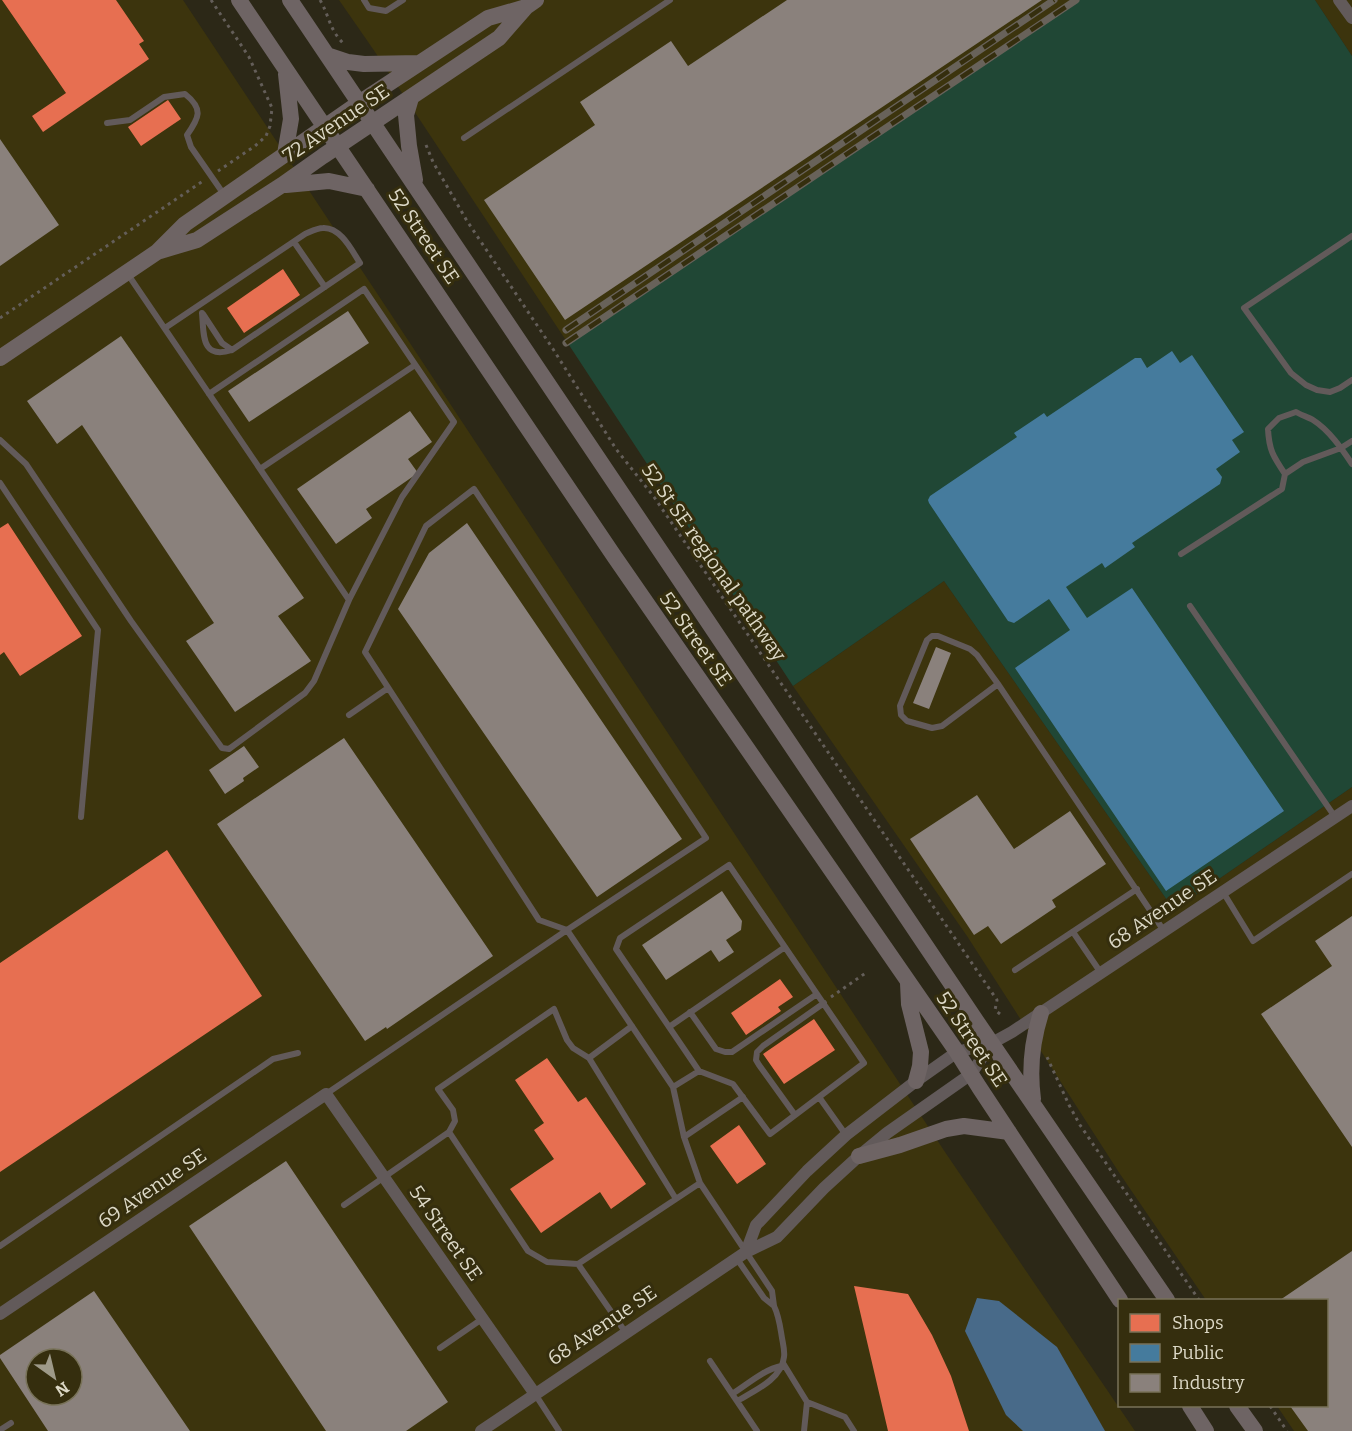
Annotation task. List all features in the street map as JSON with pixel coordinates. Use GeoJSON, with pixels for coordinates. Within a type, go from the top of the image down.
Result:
{"type":"FeatureCollection","features":[{"type":"Feature","properties":{"kind":"main road","name":"52 Street SE"},"geometry":{"type":"LineString","coordinates":[[239,0],[614,556],[957,1052],[1119,1299]]}},
{"type":"Feature","properties":{"kind":"main road","name":"52 Street SE"},"geometry":{"type":"LineString","coordinates":[[290,0],[1166,1299]]}},
{"type":"Feature","properties":{"kind":"main road","name":"72 Avenue SE"},"geometry":{"type":"LineString","coordinates":[[0,358],[156,252],[185,224],[359,103],[488,18],[530,3]]}},
{"type":"Feature","properties":{"kind":"main road","name":"72 Avenue SE"},"geometry":{"type":"LineString","coordinates":[[156,252],[197,240],[282,185],[499,38],[530,3]]}},
{"type":"Feature","properties":{"kind":"main road"},"geometry":{"type":"LineString","coordinates":[[327,55],[348,62],[364,64],[419,63]]}},
{"type":"Feature","properties":{"kind":"main road"},"geometry":{"type":"LineString","coordinates":[[285,154],[291,119],[286,70]]}},
{"type":"Feature","properties":{"kind":"main road"},"geometry":{"type":"LineString","coordinates":[[411,98],[406,121],[416,187]]}},
{"type":"Feature","properties":{"kind":"main road"},"geometry":{"type":"LineString","coordinates":[[282,185],[329,181],[367,189]]}},
{"type":"Feature","properties":{"kind":"main road"},"geometry":{"type":"LineString","coordinates":[[908,983],[909,1004],[921,1052],[916,1081]]}},
{"type":"Feature","properties":{"kind":"main road"},"geometry":{"type":"LineString","coordinates":[[1033,1103],[1030,1078],[1032,1048],[1041,1013]]}},
{"type":"Feature","properties":{"kind":"main road"},"geometry":{"type":"LineString","coordinates":[[860,1156],[946,1129],[964,1126],[1009,1132]]}},
{"type":"Feature","properties":{"kind":"main road"},"geometry":{"type":"LineString","coordinates":[[1191,1407],[1206,1431]]}},
{"type":"Feature","properties":{"kind":"main road"},"geometry":{"type":"LineString","coordinates":[[1239,1407],[1255,1431]]}},
{"type":"Feature","properties":{"kind":"street"},"geometry":{"type":"LineString","coordinates":[[1340,0],[1352,18]]}},
{"type":"Feature","properties":{"kind":"street","name":"68 Avenue SE"},"geometry":{"type":"LineString","coordinates":[[741,1255],[756,1225],[807,1171],[846,1135],[916,1081],[957,1052],[992,1043],[1041,1013],[1352,806]]}},
{"type":"Feature","properties":{"kind":"street","name":"68 Avenue SE"},"geometry":{"type":"LineString","coordinates":[[481,1431],[741,1255],[777,1237],[825,1188],[887,1133],[970,1074],[992,1043]]}},
{"type":"Feature","properties":{"kind":"street","name":"54 Street SE"},"geometry":{"type":"LineString","coordinates":[[326,1094],[535,1394]]}},
{"type":"Feature","properties":{"kind":"street","name":"69 Avenue SE"},"geometry":{"type":"LineString","coordinates":[[0,1314],[326,1094]]}},
{"type":"Feature","properties":{"kind":"lane"},"geometry":{"type":"LineString","coordinates":[[364,0],[369,8],[386,11],[403,0]]}},
{"type":"Feature","properties":{"kind":"lane"},"geometry":{"type":"LineString","coordinates":[[464,138],[667,1]]}},
{"type":"Feature","properties":{"kind":"lane"},"geometry":{"type":"LineString","coordinates":[[107,123],[130,120],[164,97],[185,94],[192,99],[199,115],[187,135],[191,147],[225,196]]}},
{"type":"Feature","properties":{"kind":"lane"},"geometry":{"type":"LineString","coordinates":[[165,328],[305,234],[324,228],[335,230],[360,263],[232,350],[219,353],[208,348],[202,313]]}},
{"type":"Feature","properties":{"kind":"lane"},"geometry":{"type":"LineString","coordinates":[[1352,236],[1244,308],[1290,374],[1306,385],[1330,392],[1352,380]]}},
{"type":"Feature","properties":{"kind":"lane"},"geometry":{"type":"LineString","coordinates":[[294,242],[325,287]]}},
{"type":"Feature","properties":{"kind":"lane"},"geometry":{"type":"LineString","coordinates":[[127,272],[349,600]]}},
{"type":"Feature","properties":{"kind":"lane"},"geometry":{"type":"LineString","coordinates":[[0,440],[26,464],[131,621],[222,748],[229,749],[305,693],[314,681],[349,600],[402,496],[454,422],[364,289],[210,394]]}},
{"type":"Feature","properties":{"kind":"lane"},"geometry":{"type":"LineString","coordinates":[[198,306],[222,343],[232,350]]}},
{"type":"Feature","properties":{"kind":"lane"},"geometry":{"type":"LineString","coordinates":[[260,469],[415,365]]}},
{"type":"Feature","properties":{"kind":"lane"},"geometry":{"type":"LineString","coordinates":[[1181,554],[1282,489],[1285,474],[1269,445],[1268,429],[1279,418],[1296,412],[1314,420],[1341,448],[1352,464]]}},
{"type":"Feature","properties":{"kind":"lane"},"geometry":{"type":"LineString","coordinates":[[1285,474],[1304,462],[1341,448],[1352,441]]}},
{"type":"Feature","properties":{"kind":"lane"},"geometry":{"type":"LineString","coordinates":[[0,483],[3,493],[98,630],[81,817]]}},
{"type":"Feature","properties":{"kind":"lane"},"geometry":{"type":"LineString","coordinates":[[326,1094],[567,930],[706,838],[474,489],[426,526],[365,652],[539,920],[567,930],[673,1087],[684,1137],[700,1183],[764,1298],[774,1306]]}},
{"type":"Feature","properties":{"kind":"lane"},"geometry":{"type":"LineString","coordinates":[[1190,606],[1335,817]]}},
{"type":"Feature","properties":{"kind":"lane"},"geometry":{"type":"LineString","coordinates":[[998,684],[942,726],[932,728],[908,721],[901,715],[900,706],[927,640],[932,636],[938,636],[970,649],[998,684],[1165,931]]}},
{"type":"Feature","properties":{"kind":"lane"},"geometry":{"type":"LineString","coordinates":[[349,715],[388,688]]}},
{"type":"Feature","properties":{"kind":"lane"},"geometry":{"type":"LineString","coordinates":[[729,865],[817,994],[864,1063],[770,1134],[733,1084],[699,1071],[616,949],[620,938],[729,865]]}},
{"type":"Feature","properties":{"kind":"lane"},"geometry":{"type":"LineString","coordinates":[[1222,892],[1253,941],[1352,874]]}},
{"type":"Feature","properties":{"kind":"lane"},"geometry":{"type":"LineString","coordinates":[[1015,970],[1137,889]]}},
{"type":"Feature","properties":{"kind":"lane"},"geometry":{"type":"LineString","coordinates":[[1073,932],[1101,973]]}},
{"type":"Feature","properties":{"kind":"lane"},"geometry":{"type":"LineString","coordinates":[[669,1027],[785,947]]}},
{"type":"Feature","properties":{"kind":"lane"},"geometry":{"type":"LineString","coordinates":[[690,1012],[716,1049],[732,1052],[817,994]]}},
{"type":"Feature","properties":{"kind":"lane"},"geometry":{"type":"LineString","coordinates":[[795,1115],[759,1065],[757,1052],[823,1003]]}},
{"type":"Feature","properties":{"kind":"lane"},"geometry":{"type":"LineString","coordinates":[[344,1205],[449,1132],[455,1121],[453,1110],[438,1089],[554,1009],[567,1040],[573,1048],[589,1058],[676,1199]]}},
{"type":"Feature","properties":{"kind":"lane"},"geometry":{"type":"LineString","coordinates":[[589,1058],[632,1026]]}},
{"type":"Feature","properties":{"kind":"lane"},"geometry":{"type":"LineString","coordinates":[[0,1246],[273,1059],[298,1053]]}},
{"type":"Feature","properties":{"kind":"lane"},"geometry":{"type":"LineString","coordinates":[[673,1087],[699,1071]]}},
{"type":"Feature","properties":{"kind":"lane"},"geometry":{"type":"LineString","coordinates":[[684,1137],[743,1097]]}},
{"type":"Feature","properties":{"kind":"lane"},"geometry":{"type":"LineString","coordinates":[[819,1097],[846,1135]]}},
{"type":"Feature","properties":{"kind":"lane"},"geometry":{"type":"LineString","coordinates":[[449,1132],[528,1251],[547,1262],[578,1264],[700,1183]]}},
{"type":"Feature","properties":{"kind":"lane"},"geometry":{"type":"LineString","coordinates":[[737,1401],[771,1380],[777,1374],[785,1355],[772,1291],[741,1255]]}},
{"type":"Feature","properties":{"kind":"lane"},"geometry":{"type":"LineString","coordinates":[[578,1264],[626,1333]]}},
{"type":"Feature","properties":{"kind":"lane"},"geometry":{"type":"LineString","coordinates":[[440,1348],[482,1319]]}},
{"type":"Feature","properties":{"kind":"lane"},"geometry":{"type":"LineString","coordinates":[[710,1360],[757,1431]]}},
{"type":"Feature","properties":{"kind":"lane"},"geometry":{"type":"LineString","coordinates":[[732,1394],[782,1365]]}},
{"type":"Feature","properties":{"kind":"lane"},"geometry":{"type":"LineString","coordinates":[[782,1365],[807,1402],[845,1416],[854,1431]]}},
{"type":"Feature","properties":{"kind":"lane"},"geometry":{"type":"LineString","coordinates":[[535,1394],[559,1431]]}},
{"type":"Feature","properties":{"kind":"lane"},"geometry":{"type":"LineString","coordinates":[[804,1431],[807,1402]]}},
{"type":"Feature","properties":{"kind":"lane"},"geometry":{"type":"LineString","coordinates":[[0,1430],[11,1423]]}},
{"type":"Feature","properties":{"kind":"path"},"geometry":{"type":"LineString","coordinates":[[0,318],[255,146],[266,136],[270,126],[272,108],[249,57],[211,0]]}},
{"type":"Feature","properties":{"kind":"path"},"geometry":{"type":"LineString","coordinates":[[320,0],[332,29],[344,44]]}},
{"type":"Feature","properties":{"kind":"path","name":"52 St SE regional pathway"},"geometry":{"type":"LineString","coordinates":[[423,138],[433,162],[467,221],[553,349],[616,449],[661,506],[997,1000],[995,1010],[1000,1014]]}},
{"type":"Feature","properties":{"kind":"path"},"geometry":{"type":"LineString","coordinates":[[823,1003],[867,972]]}},
{"type":"Feature","properties":{"kind":"path"},"geometry":{"type":"LineString","coordinates":[[1044,1050],[1080,1125],[1198,1299]]}},
{"type":"Feature","properties":{"kind":"path"},"geometry":{"type":"LineString","coordinates":[[1271,1407],[1287,1431]]}},
{"type":"Feature","properties":{"kind":"shaded area"},"geometry":{"type":"Polygon","coordinates":[[[0,0],[183,0],[947,1155],[1135,1431],[0,1431],[0,0]]]}},
{"type":"Feature","properties":{"kind":"shaded area"},"geometry":{"type":"Polygon","coordinates":[[[339,0],[1071,0],[567,342],[339,0]]]}},
{"type":"Feature","properties":{"kind":"shaded area"},"geometry":{"type":"Polygon","coordinates":[[[1315,0],[1352,0],[1352,56],[1315,0]]]}},
{"type":"Feature","properties":{"kind":"shaded area"},"geometry":{"type":"Polygon","coordinates":[[[944,581],[1174,910],[1352,787],[1352,1431],[1294,1431],[1278,1407],[1328,1407],[1328,1299],[1205,1299],[1120,1174],[967,936],[793,686],[944,581]]]}},
{"type":"Feature","properties":{"kind":"green space"},"geometry":{"type":"Polygon","coordinates":[[[1071,0],[1315,0],[1352,56],[1352,787],[1174,910],[944,581],[793,686],[567,342],[1071,0]]]}},
{"type":"Feature","properties":{"kind":"water"},"geometry":{"type":"Polygon","coordinates":[[[977,1298],[999,1301],[1057,1347],[1105,1431],[1023,1431],[1006,1415],[965,1331],[977,1298]]]}},
{"type":"Feature","properties":{"kind":"building: Shops"},"geometry":{"type":"Polygon","coordinates":[[[2,0],[116,0],[144,41],[139,44],[149,59],[43,132],[32,116],[66,93],[2,0]]]}},
{"type":"Feature","properties":{"kind":"building: Shops"},"geometry":{"type":"Polygon","coordinates":[[[168,100],[181,119],[141,146],[128,127],[168,100]]]}},
{"type":"Feature","properties":{"kind":"building: Shops"},"geometry":{"type":"Polygon","coordinates":[[[283,269],[300,295],[244,333],[227,308],[283,269]]]}},
{"type":"Feature","properties":{"kind":"building: Shops"},"geometry":{"type":"Polygon","coordinates":[[[8,523],[82,636],[20,676],[4,652],[0,655],[0,528],[8,523]]]}},
{"type":"Feature","properties":{"kind":"building: Shops"},"geometry":{"type":"Polygon","coordinates":[[[167,850],[262,996],[0,1172],[0,963],[167,850]]]}},
{"type":"Feature","properties":{"kind":"building: Shops"},"geometry":{"type":"Polygon","coordinates":[[[780,979],[793,997],[778,1007],[781,1011],[746,1035],[731,1013],[780,979]]]}},
{"type":"Feature","properties":{"kind":"building: Shops"},"geometry":{"type":"Polygon","coordinates":[[[814,1019],[835,1050],[784,1084],[763,1054],[814,1019]]]}},
{"type":"Feature","properties":{"kind":"building: Shops"},"geometry":{"type":"Polygon","coordinates":[[[547,1058],[578,1102],[586,1097],[646,1184],[611,1209],[600,1192],[541,1233],[510,1189],[554,1159],[534,1130],[544,1123],[515,1080],[547,1058]]]}},
{"type":"Feature","properties":{"kind":"building: Shops"},"geometry":{"type":"Polygon","coordinates":[[[739,1125],[766,1164],[737,1184],[710,1146],[739,1125]]]}},
{"type":"Feature","properties":{"kind":"building: Shops"},"geometry":{"type":"Polygon","coordinates":[[[854,1286],[908,1294],[932,1335],[951,1376],[969,1431],[888,1431],[854,1286]]]}},
{"type":"Feature","properties":{"kind":"building: Public"},"geometry":{"type":"Polygon","coordinates":[[[1172,351],[1180,363],[1192,355],[1244,432],[1232,440],[1240,452],[1216,469],[1222,477],[1220,484],[1132,543],[1135,547],[1105,568],[1102,563],[1066,587],[1087,618],[1132,588],[1284,811],[1166,891],[1015,668],[1070,630],[1049,599],[1014,623],[1008,621],[928,500],[930,496],[1017,437],[1014,433],[1044,413],[1047,417],[1135,358],[1141,358],[1147,368],[1172,351]]]}},
{"type":"Feature","properties":{"kind":"building: Industry"},"geometry":{"type":"Polygon","coordinates":[[[787,0],[1042,0],[565,320],[484,200],[595,125],[580,102],[671,41],[688,66],[787,0]]]}},
{"type":"Feature","properties":{"kind":"building: Industry"},"geometry":{"type":"Polygon","coordinates":[[[0,139],[59,225],[0,266],[0,139]]]}},
{"type":"Feature","properties":{"kind":"building: Industry"},"geometry":{"type":"Polygon","coordinates":[[[348,311],[369,343],[249,422],[228,391],[348,311]]]}},
{"type":"Feature","properties":{"kind":"building: Industry"},"geometry":{"type":"Polygon","coordinates":[[[121,336],[304,598],[278,616],[311,661],[235,712],[186,641],[214,623],[82,425],[57,444],[27,401],[121,336]]]}},
{"type":"Feature","properties":{"kind":"building: Industry"},"geometry":{"type":"Polygon","coordinates":[[[410,411],[432,442],[408,459],[418,473],[366,509],[372,518],[336,544],[297,489],[410,411]]]}},
{"type":"Feature","properties":{"kind":"building: Industry"},"geometry":{"type":"Polygon","coordinates":[[[467,523],[682,839],[597,897],[398,609],[429,553],[467,523]]]}},
{"type":"Feature","properties":{"kind":"building: Industry"},"geometry":{"type":"Polygon","coordinates":[[[936,647],[951,653],[929,709],[913,703],[936,647]]]}},
{"type":"Feature","properties":{"kind":"building: Industry"},"geometry":{"type":"Polygon","coordinates":[[[344,738],[493,956],[387,1029],[386,1027],[365,1041],[217,824],[344,738]]]}},
{"type":"Feature","properties":{"kind":"building: Industry"},"geometry":{"type":"Polygon","coordinates":[[[244,746],[259,767],[225,794],[209,770],[244,746]]]}},
{"type":"Feature","properties":{"kind":"building: Industry"},"geometry":{"type":"Polygon","coordinates":[[[977,795],[1014,849],[1070,811],[1106,864],[1052,900],[1056,907],[1001,944],[988,926],[974,935],[910,839],[977,795]]]}},
{"type":"Feature","properties":{"kind":"building: Industry"},"geometry":{"type":"Polygon","coordinates":[[[722,891],[742,921],[741,930],[726,940],[734,952],[719,962],[711,950],[666,980],[642,945],[722,891]]]}},
{"type":"Feature","properties":{"kind":"building: Industry"},"geometry":{"type":"Polygon","coordinates":[[[1352,916],[1352,1147],[1261,1014],[1332,966],[1315,941],[1352,916]]]}},
{"type":"Feature","properties":{"kind":"building: Industry"},"geometry":{"type":"Polygon","coordinates":[[[286,1161],[448,1402],[406,1431],[326,1431],[189,1226],[286,1161]]]}},
{"type":"Feature","properties":{"kind":"building: Industry"},"geometry":{"type":"Polygon","coordinates":[[[1352,1251],[1352,1431],[1308,1431],[1291,1407],[1328,1407],[1328,1299],[1281,1299],[1352,1251]]]}},
{"type":"Feature","properties":{"kind":"building: Industry"},"geometry":{"type":"Polygon","coordinates":[[[94,1291],[190,1431],[48,1431],[32,1407],[84,1407],[84,1347],[24,1347],[24,1394],[0,1355],[94,1291]]]}},
{"type":"Feature","properties":{"kind":"railway"},"geometry":{"type":"LineString","coordinates":[[566,330],[1054,0]]}},
{"type":"Feature","properties":{"kind":"railway"},"geometry":{"type":"LineString","coordinates":[[566,343],[1076,0]]}}]}
